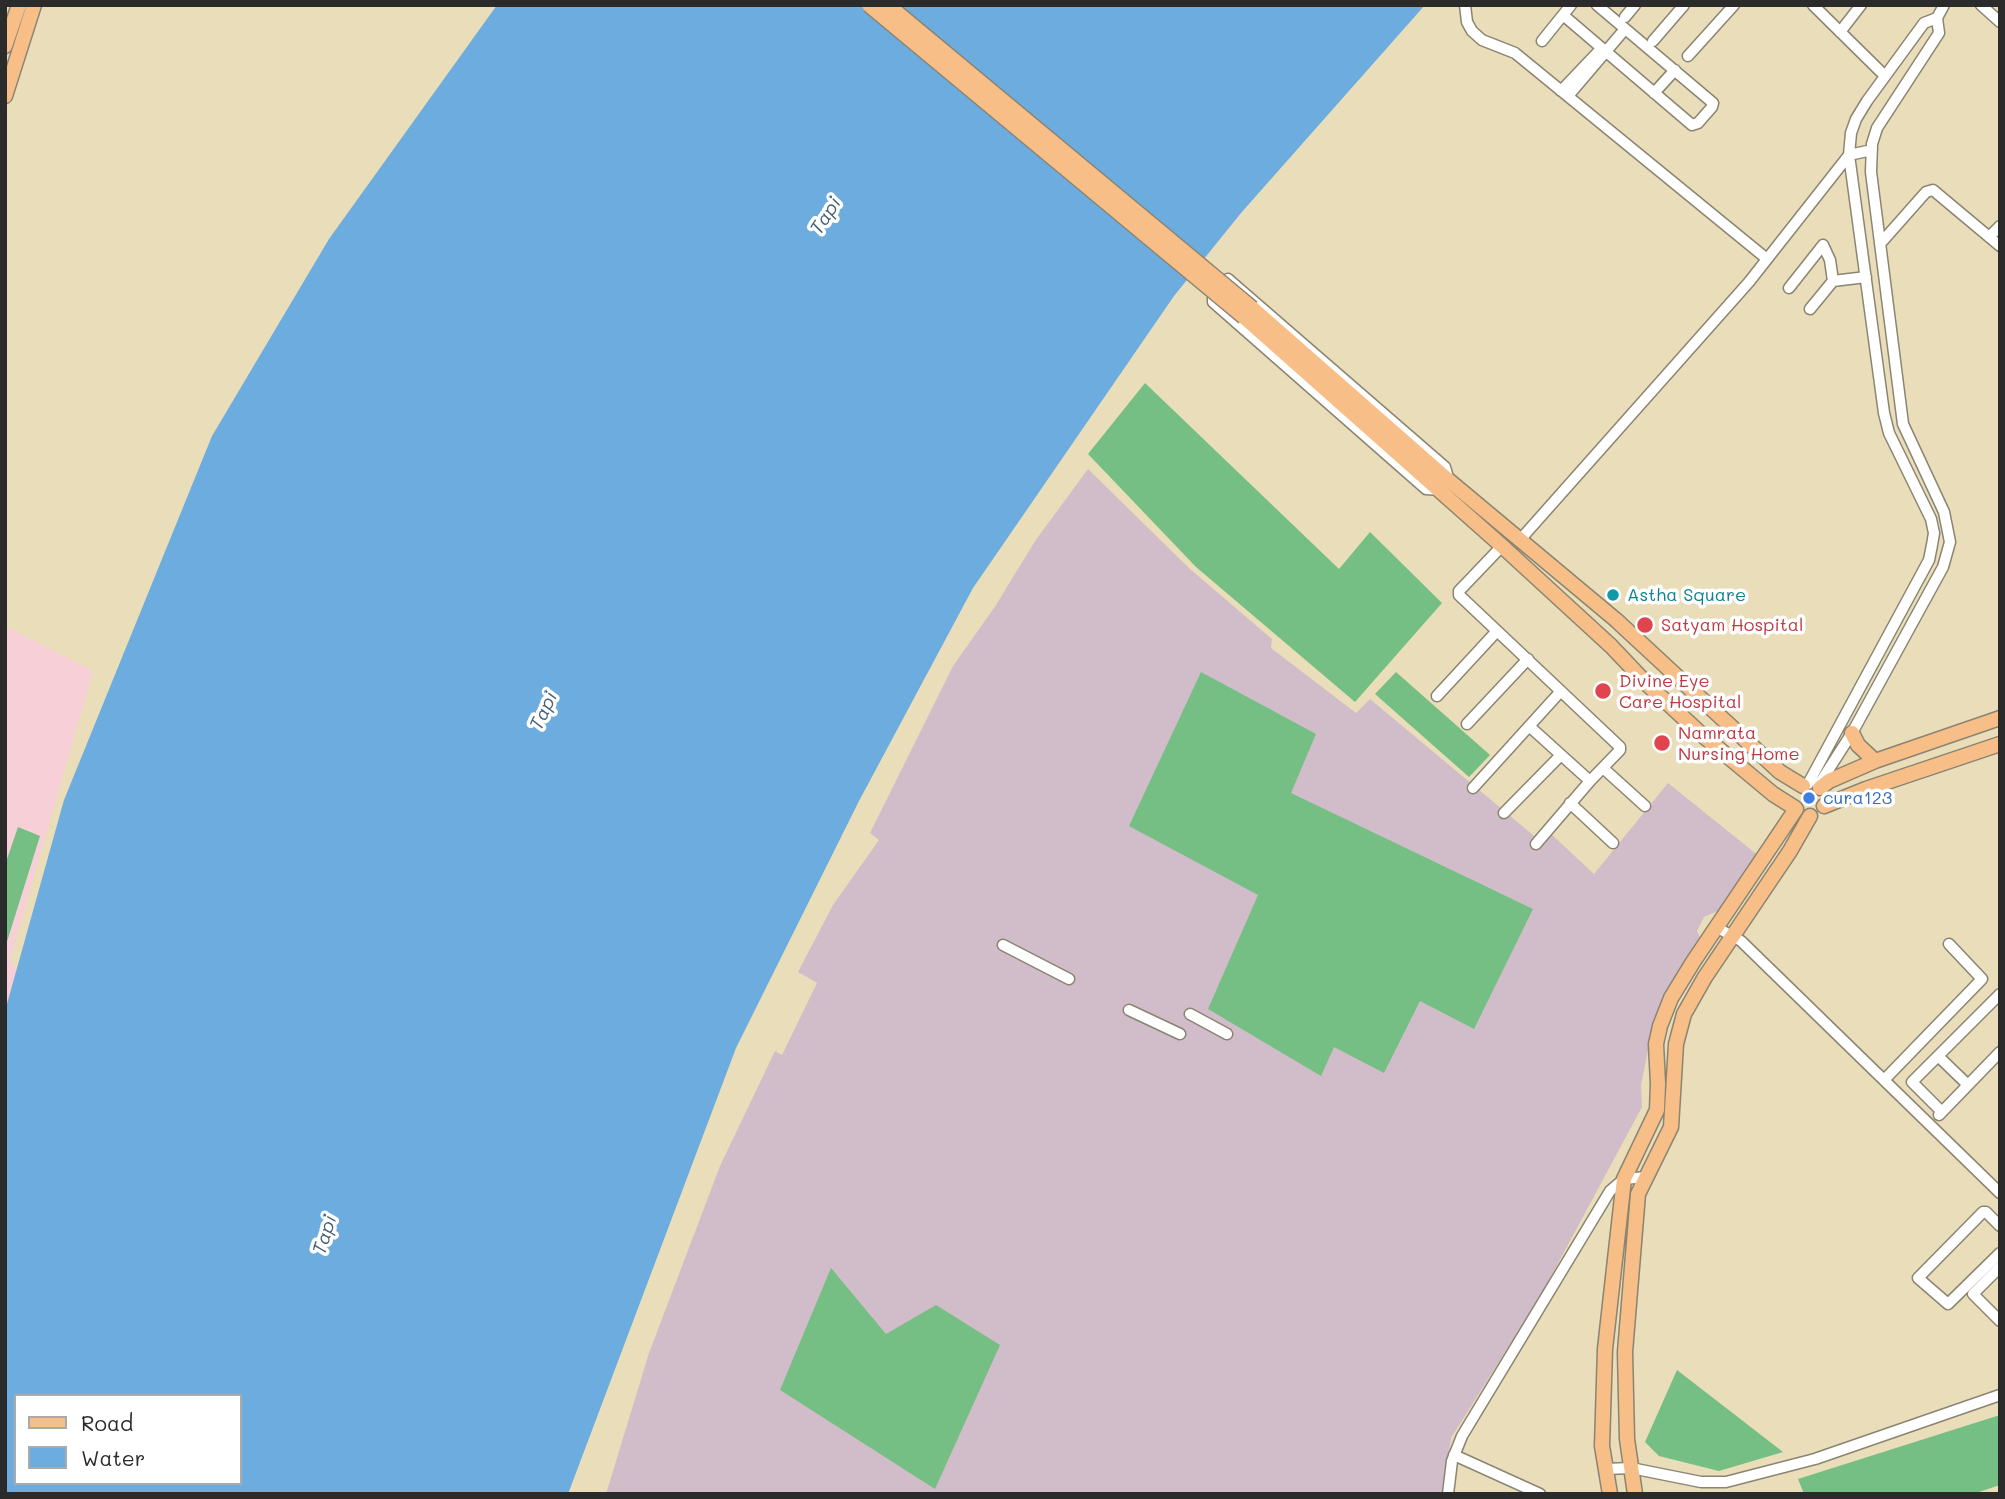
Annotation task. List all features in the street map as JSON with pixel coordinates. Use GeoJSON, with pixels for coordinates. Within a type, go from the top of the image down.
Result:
{"type":"FeatureCollection","features":[{"type":"Feature","properties":{"kind":"main road"},"geometry":{"type":"LineString","coordinates":[[5,23],[11,5]]}},
{"type":"Feature","properties":{"kind":"main road"},"geometry":{"type":"LineString","coordinates":[[5,47],[19,5]]}},
{"type":"Feature","properties":{"kind":"main road"},"geometry":{"type":"LineString","coordinates":[[5,96],[34,5]]}},
{"type":"Feature","properties":{"kind":"main road"},"geometry":{"type":"LineString","coordinates":[[869,5],[1248,312]]}},
{"type":"Feature","properties":{"kind":"main road"},"geometry":{"type":"LineString","coordinates":[[888,5],[1248,312],[1445,486],[1505,549],[1612,646],[1648,685],[1773,794],[1800,811],[1818,814],[1824,806],[1866,789],[2000,744]]}},
{"type":"Feature","properties":{"kind":"main road"},"geometry":{"type":"LineString","coordinates":[[1445,486],[1520,541],[1616,620],[1780,772],[1812,786],[1824,795],[1824,806]]}},
{"type":"Feature","properties":{"kind":"main road"},"geometry":{"type":"LineString","coordinates":[[1505,549],[1520,541]]}},
{"type":"Feature","properties":{"kind":"main road"},"geometry":{"type":"LineString","coordinates":[[1635,1494],[1627,1438],[1626,1352],[1638,1194],[1671,1126],[1676,1044],[1684,1014],[1705,977],[1790,851],[1800,811],[1794,798],[1812,786],[1875,761],[2000,718]]}},
{"type":"Feature","properties":{"kind":"main road"},"geometry":{"type":"LineString","coordinates":[[1852,733],[1858,746],[1875,761]]}},
{"type":"Feature","properties":{"kind":"main road"},"geometry":{"type":"LineString","coordinates":[[1610,1494],[1602,1446],[1605,1349],[1624,1179],[1657,1110],[1656,1044],[1660,1026],[1671,998],[1716,928],[1800,811]]}},
{"type":"Feature","properties":{"kind":"street"},"geometry":{"type":"LineString","coordinates":[[1465,5],[1467,22],[1482,40],[1515,53],[1767,259]]}},
{"type":"Feature","properties":{"kind":"street"},"geometry":{"type":"LineString","coordinates":[[1542,41],[1572,5]]}},
{"type":"Feature","properties":{"kind":"street"},"geometry":{"type":"LineString","coordinates":[[1563,15],[1606,48],[1692,125],[1698,123],[1714,105],[1597,5]]}},
{"type":"Feature","properties":{"kind":"street"},"geometry":{"type":"LineString","coordinates":[[1625,17],[1635,5]]}},
{"type":"Feature","properties":{"kind":"street"},"geometry":{"type":"LineString","coordinates":[[1653,41],[1684,5]]}},
{"type":"Feature","properties":{"kind":"street"},"geometry":{"type":"LineString","coordinates":[[1688,56],[1734,5]]}},
{"type":"Feature","properties":{"kind":"street"},"geometry":{"type":"LineString","coordinates":[[1840,32],[1861,5]]}},
{"type":"Feature","properties":{"kind":"street"},"geometry":{"type":"LineString","coordinates":[[1812,786],[1852,733],[1943,567],[1950,542],[1944,512],[1903,424],[1871,172],[1877,128],[1939,33],[1937,18],[1944,5]]}},
{"type":"Feature","properties":{"kind":"street"},"geometry":{"type":"LineString","coordinates":[[1981,5],[2000,22]]}},
{"type":"Feature","properties":{"kind":"street"},"geometry":{"type":"LineString","coordinates":[[1815,6],[1884,75]]}},
{"type":"Feature","properties":{"kind":"street"},"geometry":{"type":"LineString","coordinates":[[1812,786],[1929,560],[1934,533],[1928,511],[1886,424],[1849,155],[1850,133],[1856,119],[1884,75],[1924,23],[1937,18]]}},
{"type":"Feature","properties":{"kind":"street"},"geometry":{"type":"LineString","coordinates":[[1564,94],[1625,29]]}},
{"type":"Feature","properties":{"kind":"street"},"geometry":{"type":"LineString","coordinates":[[1654,93],[1675,70]]}},
{"type":"Feature","properties":{"kind":"street"},"geometry":{"type":"LineString","coordinates":[[1520,541],[1676,366],[1767,259],[1849,155],[1872,150]]}},
{"type":"Feature","properties":{"kind":"street"},"geometry":{"type":"LineString","coordinates":[[1880,244],[1930,190],[1933,190],[2000,247]]}},
{"type":"Feature","properties":{"kind":"street"},"geometry":{"type":"LineString","coordinates":[[1989,237],[2000,226]]}},
{"type":"Feature","properties":{"kind":"street"},"geometry":{"type":"LineString","coordinates":[[1789,288],[1822,245],[1830,260],[1833,281]]}},
{"type":"Feature","properties":{"kind":"street"},"geometry":{"type":"LineString","coordinates":[[1810,309],[1833,281],[1866,277]]}},
{"type":"Feature","properties":{"kind":"street"},"geometry":{"type":"LineString","coordinates":[[1228,279],[1445,467],[1445,486],[1426,489],[1213,302],[1213,298],[1228,279]]}},
{"type":"Feature","properties":{"kind":"street"},"geometry":{"type":"LineString","coordinates":[[1505,549],[1459,593],[1618,744],[1620,750],[1536,844]]}},
{"type":"Feature","properties":{"kind":"street"},"geometry":{"type":"LineString","coordinates":[[1437,696],[1497,631]]}},
{"type":"Feature","properties":{"kind":"street"},"geometry":{"type":"LineString","coordinates":[[1467,723],[1528,659]]}},
{"type":"Feature","properties":{"kind":"street"},"geometry":{"type":"LineString","coordinates":[[1867,676],[1880,682]]}},
{"type":"Feature","properties":{"kind":"street"},"geometry":{"type":"LineString","coordinates":[[1473,788],[1562,691]]}},
{"type":"Feature","properties":{"kind":"street"},"geometry":{"type":"LineString","coordinates":[[1529,726],[1590,781]]}},
{"type":"Feature","properties":{"kind":"street"},"geometry":{"type":"LineString","coordinates":[[1504,813],[1561,755]]}},
{"type":"Feature","properties":{"kind":"street"},"geometry":{"type":"LineString","coordinates":[[1603,768],[1645,806]]}},
{"type":"Feature","properties":{"kind":"street"},"geometry":{"type":"LineString","coordinates":[[1570,803],[1614,843]]}},
{"type":"Feature","properties":{"kind":"street"},"geometry":{"type":"LineString","coordinates":[[1716,928],[1735,936],[1997,1185]]}},
{"type":"Feature","properties":{"kind":"street"},"geometry":{"type":"LineString","coordinates":[[1885,1079],[1982,979],[1949,944]]}},
{"type":"Feature","properties":{"kind":"street"},"geometry":{"type":"LineString","coordinates":[[1003,945],[1069,979]]}},
{"type":"Feature","properties":{"kind":"street"},"geometry":{"type":"LineString","coordinates":[[1941,1112],[1912,1084],[2000,994]]}},
{"type":"Feature","properties":{"kind":"street"},"geometry":{"type":"LineString","coordinates":[[1129,1010],[1180,1034]]}},
{"type":"Feature","properties":{"kind":"street"},"geometry":{"type":"LineString","coordinates":[[1190,1014],[1227,1034]]}},
{"type":"Feature","properties":{"kind":"street"},"geometry":{"type":"LineString","coordinates":[[1930,1124],[2000,1052]]}},
{"type":"Feature","properties":{"kind":"street"},"geometry":{"type":"LineString","coordinates":[[1938,1056],[1968,1085]]}},
{"type":"Feature","properties":{"kind":"street"},"geometry":{"type":"LineString","coordinates":[[1448,1494],[1454,1455],[1462,1436],[1611,1191],[1624,1179],[1646,1177]]}},
{"type":"Feature","properties":{"kind":"street"},"geometry":{"type":"LineString","coordinates":[[2000,1226],[1983,1212],[1918,1278],[1948,1304],[2000,1254]]}},
{"type":"Feature","properties":{"kind":"street"},"geometry":{"type":"LineString","coordinates":[[2000,1267],[1973,1294],[2000,1321]]}},
{"type":"Feature","properties":{"kind":"street"},"geometry":{"type":"LineString","coordinates":[[1606,1469],[1631,1468],[1701,1482],[1726,1482],[1815,1459],[2000,1395]]}},
{"type":"Feature","properties":{"kind":"street"},"geometry":{"type":"LineString","coordinates":[[1454,1455],[1540,1494]]}},
{"type":"Feature","properties":{"kind":"shaded area"},"geometry":{"type":"Polygon","coordinates":[[[1088,469],[1190,569],[1272,639],[1271,648],[1356,713],[1370,699],[1539,840],[1549,832],[1594,874],[1668,783],[1760,857],[1725,908],[1704,917],[1697,931],[1701,940],[1655,1016],[1641,1085],[1642,1107],[1541,1295],[1451,1438],[1445,1479],[1448,1494],[606,1494],[649,1353],[720,1166],[775,1051],[782,1055],[817,983],[798,972],[833,905],[879,840],[870,833],[953,666],[996,605],[1035,541],[1088,469]]]}},
{"type":"Feature","properties":{"kind":"shaded area"},"geometry":{"type":"Polygon","coordinates":[[[5,626],[93,671],[10,960],[23,979],[5,1036],[5,626]]]}},
{"type":"Feature","properties":{"kind":"green space"},"geometry":{"type":"Polygon","coordinates":[[[1145,383],[1339,569],[1370,532],[1442,603],[1355,702],[1196,567],[1088,454],[1145,383]]]}},
{"type":"Feature","properties":{"kind":"green space"},"geometry":{"type":"Polygon","coordinates":[[[1201,672],[1316,734],[1291,793],[1533,909],[1474,1029],[1420,1001],[1384,1073],[1334,1047],[1321,1076],[1208,1009],[1258,895],[1129,826],[1201,672]]]}},
{"type":"Feature","properties":{"kind":"green space"},"geometry":{"type":"Polygon","coordinates":[[[1396,672],[1490,755],[1469,777],[1375,694],[1396,672]]]}},
{"type":"Feature","properties":{"kind":"green space"},"geometry":{"type":"Polygon","coordinates":[[[18,827],[40,836],[5,948],[5,865],[18,827]]]}},
{"type":"Feature","properties":{"kind":"green space"},"geometry":{"type":"Polygon","coordinates":[[[831,1268],[886,1334],[936,1305],[1000,1345],[935,1489],[780,1390],[831,1268]]]}},
{"type":"Feature","properties":{"kind":"green space"},"geometry":{"type":"Polygon","coordinates":[[[1677,1370],[1783,1452],[1719,1471],[1659,1456],[1645,1442],[1677,1370]]]}},
{"type":"Feature","properties":{"kind":"green space"},"geometry":{"type":"Polygon","coordinates":[[[2000,1415],[2000,1485],[1973,1494],[1804,1494],[1798,1479],[2000,1415]]]}},
{"type":"Feature","properties":{"kind":"water","name":"Tapi"},"geometry":{"type":"Polygon","coordinates":[[[497,5],[1425,5],[1241,213],[1174,296],[973,588],[859,801],[736,1048],[568,1494],[5,1494],[5,1011],[64,800],[212,436],[329,239],[497,5]]]}},
{"type":"Feature","properties":{"kind":"place","name":"Astha Square"},"geometry":{"type":"Point","coordinates":[1613,595]}},
{"type":"Feature","properties":{"kind":"place","name":"Satyam Hospital"},"geometry":{"type":"Point","coordinates":[1645,625]}},
{"type":"Feature","properties":{"kind":"place","name":"Divine Eye Care Hospital"},"geometry":{"type":"Point","coordinates":[1603,691]}},
{"type":"Feature","properties":{"kind":"place","name":"Namrata Nursing Home"},"geometry":{"type":"Point","coordinates":[1662,743]}},
{"type":"Feature","properties":{"kind":"place","name":"cura123"},"geometry":{"type":"Point","coordinates":[1809,798]}}]}
